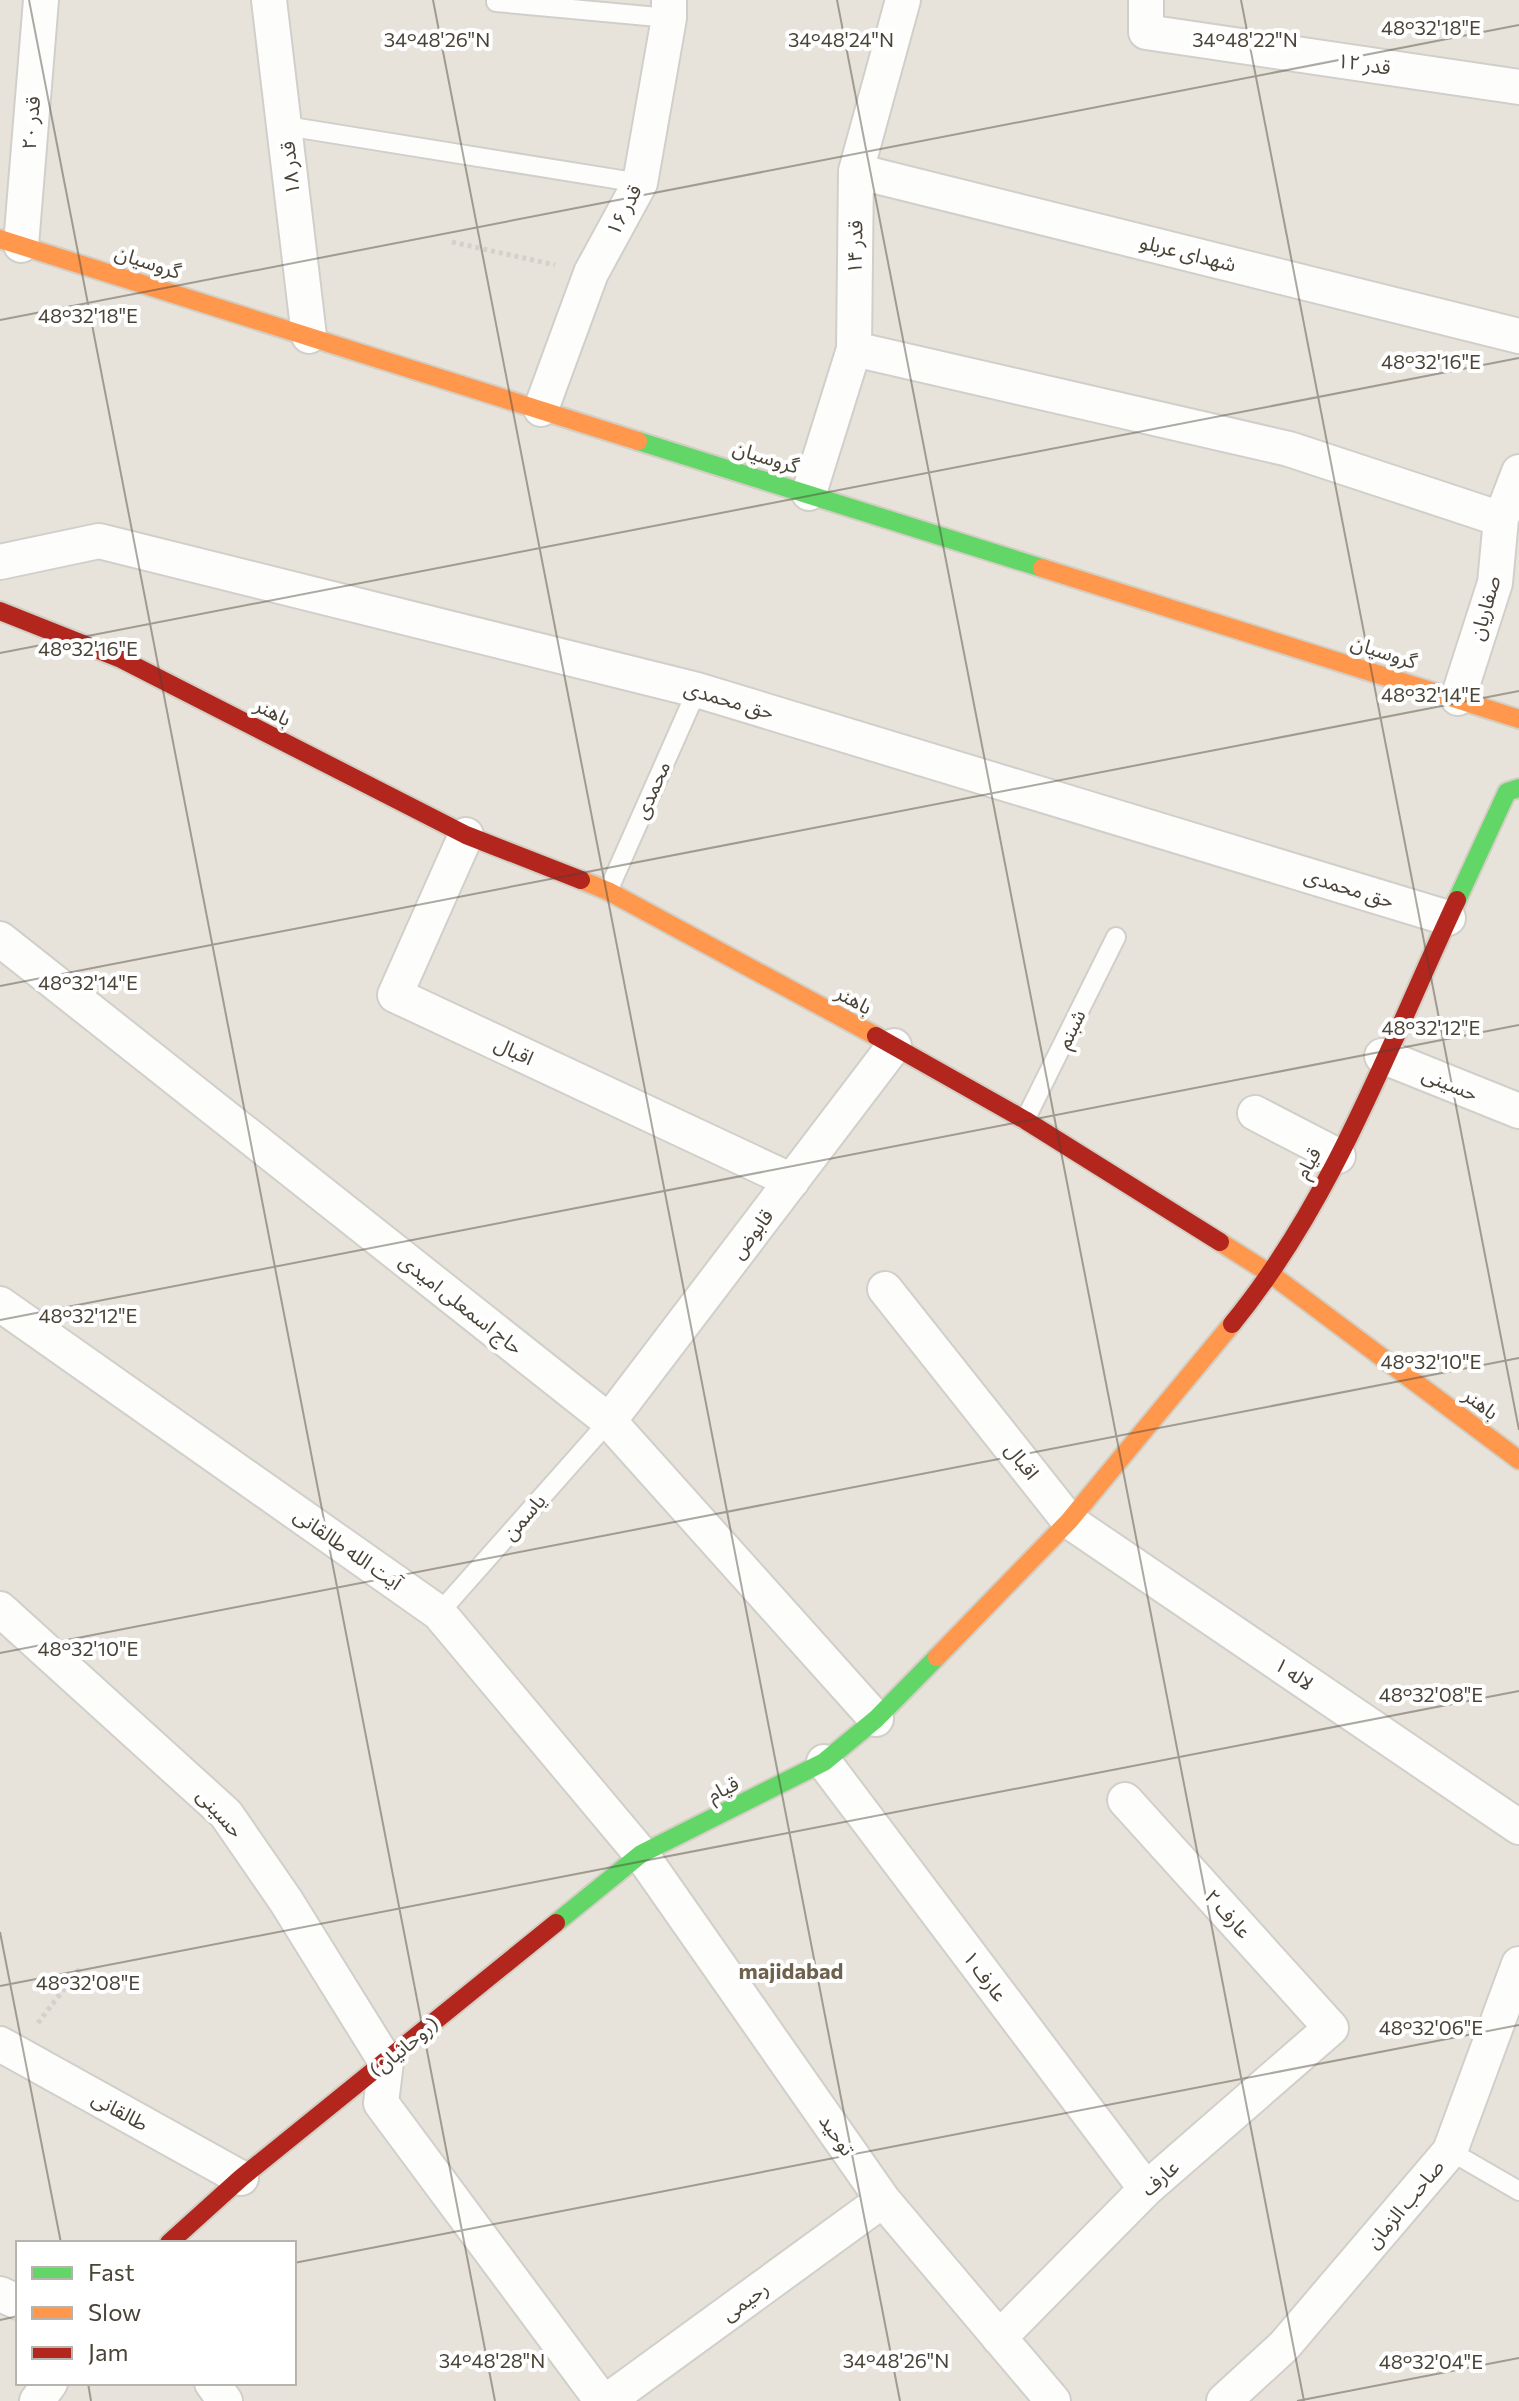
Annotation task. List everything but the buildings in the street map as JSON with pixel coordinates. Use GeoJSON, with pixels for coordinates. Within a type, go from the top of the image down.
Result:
{"type":"FeatureCollection","features":[{"type":"Feature","properties":{"kind":"street","name":"قدر ۲۰"},"geometry":{"type":"LineString","coordinates":[[10,242],[41,0]]}},
{"type":"Feature","properties":{"kind":"street","name":"قدر ۱۸"},"geometry":{"type":"LineString","coordinates":[[269,0],[309,336]]}},
{"type":"Feature","properties":{"kind":"street","name":"قدر ۱۴"},"geometry":{"type":"LineString","coordinates":[[809,493],[854,349],[856,171],[903,0]]}},
{"type":"Feature","properties":{"kind":"street","name":"قدر ۱۲"},"geometry":{"type":"LineString","coordinates":[[1146,0],[1146,32],[1519,87]]}},
{"type":"Feature","properties":{"kind":"street","name":"قدر ۱۶"},"geometry":{"type":"LineString","coordinates":[[541,409],[591,273],[640,183],[669,9]]}},
{"type":"Feature","properties":{"kind":"street","name":"شهدای عربلو"},"geometry":{"type":"LineString","coordinates":[[856,171],[1519,336]]}},
{"type":"Feature","properties":{"kind":"street","name":"گروسیان"},"geometry":{"type":"LineString","coordinates":[[10,242],[1519,719]]}},
{"type":"Feature","properties":{"kind":"street"},"geometry":{"type":"LineString","coordinates":[[854,349],[1289,449],[1501,519]]}},
{"type":"Feature","properties":{"kind":"street","name":"صفاریان"},"geometry":{"type":"LineString","coordinates":[[1458,698],[1495,583],[1501,519],[1519,472]]}},
{"type":"Feature","properties":{"kind":"street","name":"حق محمدی"},"geometry":{"type":"LineString","coordinates":[[0,562],[99,541],[697,690],[1448,918]]}},
{"type":"Feature","properties":{"kind":"street","name":"باهنر"},"geometry":{"type":"LineString","coordinates":[[0,611],[121,659],[466,835],[608,891],[894,1046],[1025,1120],[1272,1275],[1519,1460]]}},
{"type":"Feature","properties":{"kind":"street","name":"قیام"},"geometry":{"type":"LineString","coordinates":[[1069,1521],[1272,1275],[1338,1156],[1507,792],[1519,788]]}},
{"type":"Feature","properties":{"kind":"street","name":"اقبال"},"geometry":{"type":"LineString","coordinates":[[466,835],[395,995],[792,1181]]}},
{"type":"Feature","properties":{"kind":"street","name":"حاج اسمعلی امیدی"},"geometry":{"type":"LineString","coordinates":[[0,939],[609,1421],[876,1719]]}},
{"type":"Feature","properties":{"kind":"street","name":"قابوض"},"geometry":{"type":"LineString","coordinates":[[609,1421],[894,1046]]}},
{"type":"Feature","properties":{"kind":"street","name":"حسینی"},"geometry":{"type":"LineString","coordinates":[[1382,1056],[1519,1111]]}},
{"type":"Feature","properties":{"kind":"street"},"geometry":{"type":"LineString","coordinates":[[1255,1113],[1338,1156]]}},
{"type":"Feature","properties":{"kind":"street","name":"اقبال"},"geometry":{"type":"LineString","coordinates":[[885,1289],[1069,1521]]}},
{"type":"Feature","properties":{"kind":"street","name":"آیت الله طالقانی"},"geometry":{"type":"LineString","coordinates":[[0,1304],[439,1613],[641,1854]]}},
{"type":"Feature","properties":{"kind":"street"},"geometry":{"type":"LineString","coordinates":[[824,1762],[876,1719],[1069,1521]]}},
{"type":"Feature","properties":{"kind":"street","name":"لاله ۱"},"geometry":{"type":"LineString","coordinates":[[1069,1521],[1519,1827]]}},
{"type":"Feature","properties":{"kind":"street","name":"حسینی"},"geometry":{"type":"LineString","coordinates":[[0,1609],[226,1814],[286,1901],[386,2062]]}},
{"type":"Feature","properties":{"kind":"street","name":"قیام"},"geometry":{"type":"LineString","coordinates":[[641,1854],[824,1762]]}},
{"type":"Feature","properties":{"kind":"street","name":"عارف ۱"},"geometry":{"type":"LineString","coordinates":[[824,1762],[1146,2189]]}},
{"type":"Feature","properties":{"kind":"street","name":"عارف ۲"},"geometry":{"type":"LineString","coordinates":[[1125,1800],[1331,2028]]}},
{"type":"Feature","properties":{"kind":"street","name":"(روحانیان)"},"geometry":{"type":"LineString","coordinates":[[171,2241],[241,2178],[641,1854]]}},
{"type":"Feature","properties":{"kind":"street","name":"توحید"},"geometry":{"type":"LineString","coordinates":[[641,1854],[883,2200],[1053,2401]]}},
{"type":"Feature","properties":{"kind":"street","name":"صاحب الزمان"},"geometry":{"type":"LineString","coordinates":[[1224,2401],[1284,2346],[1450,2151],[1519,1964]]}},
{"type":"Feature","properties":{"kind":"street","name":"عارف"},"geometry":{"type":"LineString","coordinates":[[999,2338],[1146,2189],[1331,2028]]}},
{"type":"Feature","properties":{"kind":"street","name":"طالقانی"},"geometry":{"type":"LineString","coordinates":[[8,2048],[241,2178]]}},
{"type":"Feature","properties":{"kind":"street"},"geometry":{"type":"LineString","coordinates":[[386,2062],[381,2103],[604,2401]]}},
{"type":"Feature","properties":{"kind":"street","name":"رحیمی"},"geometry":{"type":"LineString","coordinates":[[604,2401],[883,2200]]}},
{"type":"Feature","properties":{"kind":"lane"},"geometry":{"type":"LineString","coordinates":[[496,2],[669,9]]}},
{"type":"Feature","properties":{"kind":"lane"},"geometry":{"type":"LineString","coordinates":[[286,126],[640,183]]}},
{"type":"Feature","properties":{"kind":"lane","name":"محمدی"},"geometry":{"type":"LineString","coordinates":[[608,891],[697,690]]}},
{"type":"Feature","properties":{"kind":"lane","name":"شبنم"},"geometry":{"type":"LineString","coordinates":[[1025,1120],[1116,937]]}},
{"type":"Feature","properties":{"kind":"lane","name":"یاسمن"},"geometry":{"type":"LineString","coordinates":[[439,1613],[609,1421]]}},
{"type":"Feature","properties":{"kind":"lane"},"geometry":{"type":"LineString","coordinates":[[1450,2151],[1519,2191]]}},
{"type":"Feature","properties":{"kind":"path"},"geometry":{"type":"LineString","coordinates":[[452,242],[591,273]]}},
{"type":"Feature","properties":{"kind":"path"},"geometry":{"type":"LineString","coordinates":[[8,2048],[80,1968]]}},
{"type":"Feature","properties":{"kind":"shaded area"},"geometry":{"type":"Polygon","coordinates":[[[0,0],[1519,0],[1519,2401],[0,2401],[0,0]]]}},
{"type":"Feature","properties":{"kind":"traffic: fast"},"geometry":{"type":"LineString","coordinates":[[638,441],[1042,568]]}},
{"type":"Feature","properties":{"kind":"traffic: fast"},"geometry":{"type":"LineString","coordinates":[[1457,900],[1507,792],[1519,788]]}},
{"type":"Feature","properties":{"kind":"traffic: fast"},"geometry":{"type":"LineString","coordinates":[[556,1923],[641,1854],[824,1762],[876,1719],[937,1657]]}},
{"type":"Feature","properties":{"kind":"traffic: slow"},"geometry":{"type":"LineString","coordinates":[[0,239],[638,441]]}},
{"type":"Feature","properties":{"kind":"traffic: slow"},"geometry":{"type":"LineString","coordinates":[[1042,568],[1519,719]]}},
{"type":"Feature","properties":{"kind":"traffic: slow"},"geometry":{"type":"LineString","coordinates":[[581,880],[608,891],[876,1036]]}},
{"type":"Feature","properties":{"kind":"traffic: slow"},"geometry":{"type":"LineString","coordinates":[[1220,1242],[1272,1275],[1519,1460]]}},
{"type":"Feature","properties":{"kind":"traffic: slow"},"geometry":{"type":"LineString","coordinates":[[937,1657],[1069,1521],[1232,1324]]}},
{"type":"Feature","properties":{"kind":"traffic: jam"},"geometry":{"type":"LineString","coordinates":[[0,611],[121,659],[466,835],[581,880]]}},
{"type":"Feature","properties":{"kind":"traffic: jam"},"geometry":{"type":"LineString","coordinates":[[1232,1324],[1268,1276],[1330,1173],[1383,1065],[1457,900]]}},
{"type":"Feature","properties":{"kind":"traffic: jam"},"geometry":{"type":"LineString","coordinates":[[876,1036],[1025,1120],[1220,1242]]}},
{"type":"Feature","properties":{"kind":"traffic: jam"},"geometry":{"type":"LineString","coordinates":[[171,2241],[241,2178],[556,1923]]}},
{"type":"Feature","properties":{"kind":"district","name":"majidabad"},"geometry":{"type":"Point","coordinates":[791,1971]}}]}
